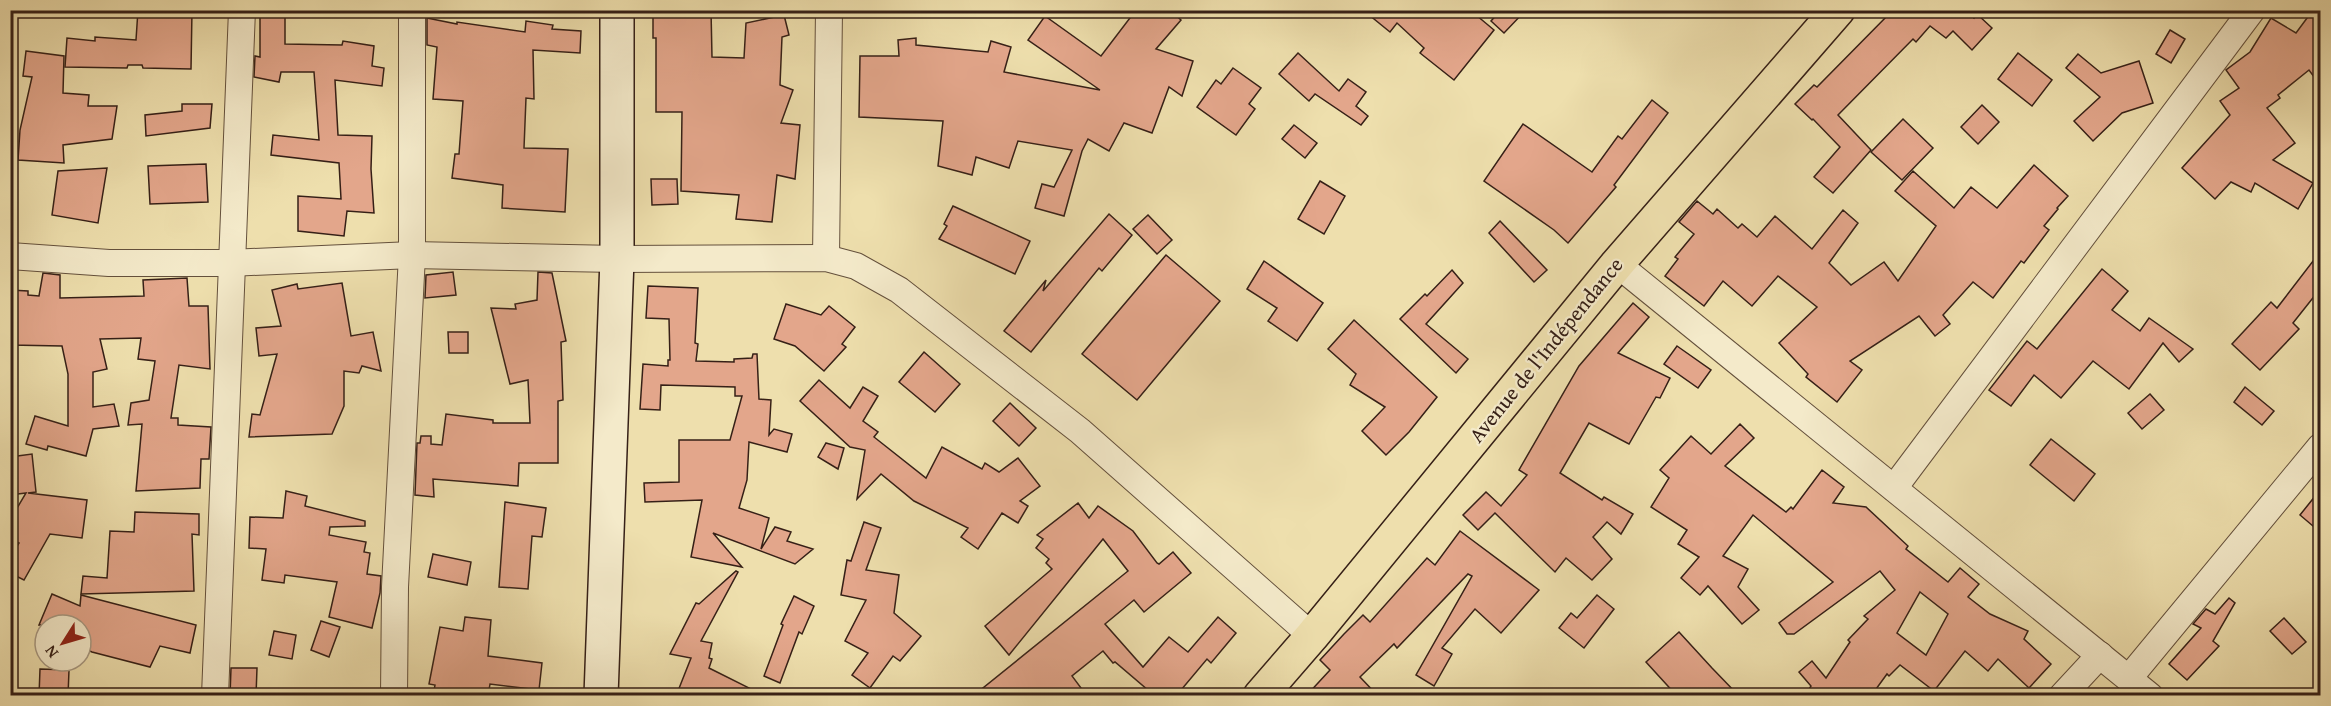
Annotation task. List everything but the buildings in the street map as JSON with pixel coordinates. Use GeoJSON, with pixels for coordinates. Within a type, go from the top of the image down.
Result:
{"type":"FeatureCollection","features":[{"type":"Feature","properties":{"kind":"main road","name":"Avenue de l'Indépendance"},"geometry":{"type":"LineString","coordinates":[[1265,694],[1617,264],[1838,10]]}},
{"type":"Feature","properties":{"kind":"street"},"geometry":{"type":"LineString","coordinates":[[216,696],[242,10]]}},
{"type":"Feature","properties":{"kind":"street"},"geometry":{"type":"LineString","coordinates":[[394,696],[395,587],[412,255],[412,10]]}},
{"type":"Feature","properties":{"kind":"street"},"geometry":{"type":"LineString","coordinates":[[600,696],[617,259],[617,10]]}},
{"type":"Feature","properties":{"kind":"street"},"geometry":{"type":"LineString","coordinates":[[826,258],[829,10]]}},
{"type":"Feature","properties":{"kind":"street"},"geometry":{"type":"LineString","coordinates":[[1894,489],[2252,10]]}},
{"type":"Feature","properties":{"kind":"street"},"geometry":{"type":"LineString","coordinates":[[10,256],[109,263],[231,263],[412,255],[617,259],[826,258],[856,266],[898,290],[1080,431],[1312,636]]}},
{"type":"Feature","properties":{"kind":"street"},"geometry":{"type":"LineString","coordinates":[[1617,264],[2150,696]]}},
{"type":"Feature","properties":{"kind":"street"},"geometry":{"type":"LineString","coordinates":[[2128,678],[2320,447]]}},
{"type":"Feature","properties":{"kind":"street"},"geometry":{"type":"LineString","coordinates":[[2062,696],[2100,655]]}}]}
